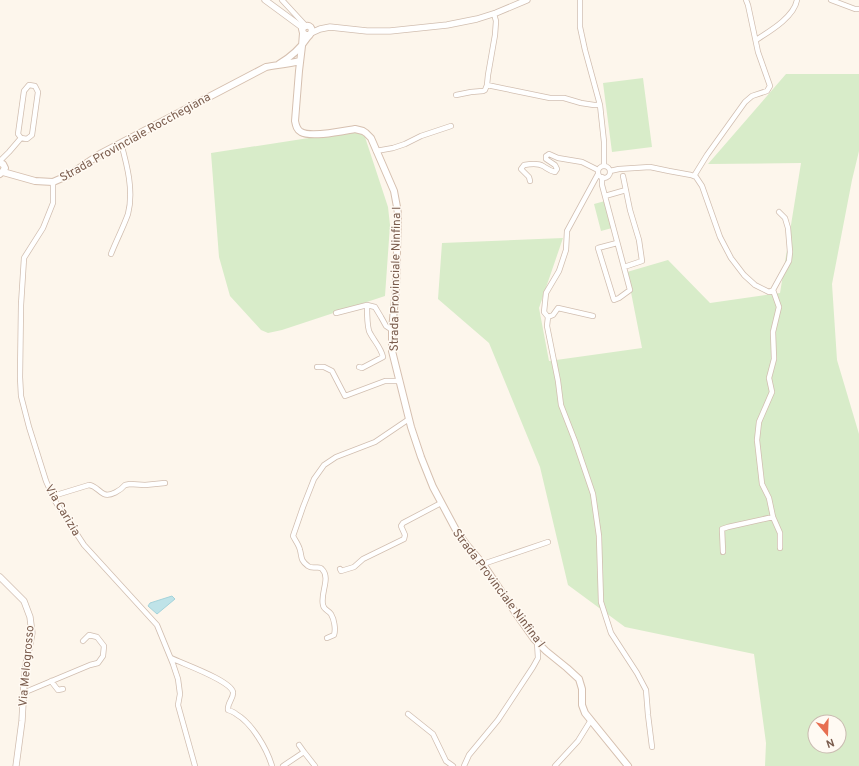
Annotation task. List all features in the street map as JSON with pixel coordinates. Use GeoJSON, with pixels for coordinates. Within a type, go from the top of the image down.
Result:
{"type":"FeatureCollection","features":[{"type":"Feature","properties":{"kind":"main road"},"geometry":{"type":"LineString","coordinates":[[299,71],[288,62],[302,46],[307,30]]}},
{"type":"Feature","properties":{"kind":"main road","name":"Strada Provinciale Ninfina I"},"geometry":{"type":"LineString","coordinates":[[302,46],[295,121],[297,128],[300,132],[313,135],[355,129],[368,135],[373,142],[394,191],[398,214],[396,288],[392,330],[392,351],[409,419],[421,457],[433,487],[458,534],[483,564],[525,627],[546,651],[579,679],[582,688],[582,705],[587,715],[628,766]]}},
{"type":"Feature","properties":{"kind":"main road","name":"Strada Provinciale Rocchegiana"},"geometry":{"type":"LineString","coordinates":[[2,166],[12,174],[35,181],[53,182],[69,175],[100,154],[120,143],[266,66],[300,61]]}},
{"type":"Feature","properties":{"kind":"street"},"geometry":{"type":"LineString","coordinates":[[265,0],[307,30],[330,27],[367,31],[390,31],[447,25],[494,14],[527,0]]}},
{"type":"Feature","properties":{"kind":"street"},"geometry":{"type":"LineString","coordinates":[[282,0],[307,30]]}},
{"type":"Feature","properties":{"kind":"street"},"geometry":{"type":"LineString","coordinates":[[580,0],[580,27],[600,105],[604,142],[604,166]]}},
{"type":"Feature","properties":{"kind":"street"},"geometry":{"type":"LineString","coordinates":[[694,176],[707,155],[745,102],[752,96],[767,91],[770,86],[763,67],[746,0]]}},
{"type":"Feature","properties":{"kind":"street"},"geometry":{"type":"LineString","coordinates":[[756,40],[784,20],[796,5],[797,0]]}},
{"type":"Feature","properties":{"kind":"street"},"geometry":{"type":"LineString","coordinates":[[831,0],[859,10]]}},
{"type":"Feature","properties":{"kind":"street"},"geometry":{"type":"LineString","coordinates":[[456,94],[486,90],[496,28],[494,14]]}},
{"type":"Feature","properties":{"kind":"street"},"geometry":{"type":"LineString","coordinates":[[29,84],[36,86],[38,92],[32,135],[27,139],[21,138],[18,134],[24,91],[29,84]]}},
{"type":"Feature","properties":{"kind":"street"},"geometry":{"type":"LineString","coordinates":[[487,85],[550,98],[564,98],[594,106],[600,105]]}},
{"type":"Feature","properties":{"kind":"street"},"geometry":{"type":"LineString","coordinates":[[376,151],[393,148],[421,136],[452,126]]}},
{"type":"Feature","properties":{"kind":"street"},"geometry":{"type":"LineString","coordinates":[[2,166],[21,138]]}},
{"type":"Feature","properties":{"kind":"street"},"geometry":{"type":"LineString","coordinates":[[111,254],[128,212],[130,197],[130,183],[120,143]]}},
{"type":"Feature","properties":{"kind":"street"},"geometry":{"type":"LineString","coordinates":[[530,181],[529,177],[521,169],[524,165],[542,165],[550,171],[555,172],[557,169],[555,165],[546,159],[546,156],[549,154],[558,158],[582,162],[599,174],[607,176],[610,172],[619,169],[650,167],[694,176],[702,186],[720,237],[732,258],[744,275],[755,285],[769,292],[773,290],[789,261],[790,252],[788,228],[785,218],[779,212]]}},
{"type":"Feature","properties":{"kind":"street"},"geometry":{"type":"LineString","coordinates":[[604,166],[608,168],[610,172]]}},
{"type":"Feature","properties":{"kind":"street"},"geometry":{"type":"LineString","coordinates":[[548,317],[544,312],[546,293],[559,272],[566,250],[567,231],[599,174],[600,167],[604,166]]}},
{"type":"Feature","properties":{"kind":"street"},"geometry":{"type":"LineString","coordinates":[[599,174],[618,243],[630,290],[614,300],[598,248],[618,243]]}},
{"type":"Feature","properties":{"kind":"street"},"geometry":{"type":"LineString","coordinates":[[623,176],[630,210],[639,240],[642,261],[624,267]]}},
{"type":"Feature","properties":{"kind":"street","name":"Via Carizia"},"geometry":{"type":"LineString","coordinates":[[53,182],[53,203],[43,228],[24,258],[21,305],[21,396],[46,481],[53,496],[84,545],[157,625],[178,679],[180,694],[178,705],[195,766]]}},
{"type":"Feature","properties":{"kind":"street"},"geometry":{"type":"LineString","coordinates":[[605,196],[626,190]]}},
{"type":"Feature","properties":{"kind":"street"},"geometry":{"type":"LineString","coordinates":[[773,290],[779,307],[773,332],[774,359],[769,378],[772,392],[759,422],[757,440],[762,484],[780,533],[780,548]]}},
{"type":"Feature","properties":{"kind":"street"},"geometry":{"type":"LineString","coordinates":[[336,313],[367,304],[375,307],[386,326],[392,330]]}},
{"type":"Feature","properties":{"kind":"street"},"geometry":{"type":"LineString","coordinates":[[359,367],[362,368],[383,357],[369,330],[367,304]]}},
{"type":"Feature","properties":{"kind":"street"},"geometry":{"type":"LineString","coordinates":[[548,317],[553,315],[558,308],[593,316]]}},
{"type":"Feature","properties":{"kind":"street"},"geometry":{"type":"LineString","coordinates":[[548,317],[546,326],[558,381],[561,405],[593,494],[599,536],[601,602],[611,633],[637,673],[646,690],[652,747]]}},
{"type":"Feature","properties":{"kind":"street"},"geometry":{"type":"LineString","coordinates":[[317,368],[324,367],[332,371],[345,396],[385,381],[400,381]]}},
{"type":"Feature","properties":{"kind":"street"},"geometry":{"type":"LineString","coordinates":[[327,638],[334,635],[335,628],[330,613],[325,609],[323,603],[323,590],[326,582],[325,576],[322,568],[309,567],[304,561],[293,536],[303,507],[314,479],[324,465],[336,457],[375,442],[409,419]]}},
{"type":"Feature","properties":{"kind":"street"},"geometry":{"type":"LineString","coordinates":[[53,496],[89,485],[107,495],[123,488],[125,485],[165,483]]}},
{"type":"Feature","properties":{"kind":"street"},"geometry":{"type":"LineString","coordinates":[[340,569],[342,571],[354,567],[363,558],[404,539],[405,535],[401,526],[403,523],[441,503]]}},
{"type":"Feature","properties":{"kind":"street"},"geometry":{"type":"LineString","coordinates":[[723,552],[722,529],[773,517]]}},
{"type":"Feature","properties":{"kind":"street"},"geometry":{"type":"LineString","coordinates":[[483,564],[548,542]]}},
{"type":"Feature","properties":{"kind":"street","name":"Via Melogrosso"},"geometry":{"type":"LineString","coordinates":[[0,577],[24,601],[30,617],[32,633],[26,664],[22,720],[16,766]]}},
{"type":"Feature","properties":{"kind":"street"},"geometry":{"type":"LineString","coordinates":[[23,693],[84,665],[98,663],[103,656],[104,646],[97,637],[89,635],[83,640]]}},
{"type":"Feature","properties":{"kind":"street"},"geometry":{"type":"LineString","coordinates":[[464,766],[469,755],[498,720],[533,667],[538,658],[537,642]]}},
{"type":"Feature","properties":{"kind":"street"},"geometry":{"type":"LineString","coordinates":[[171,658],[204,673],[210,674],[229,686],[233,694],[228,710],[237,714],[247,722],[262,744],[272,766]]}},
{"type":"Feature","properties":{"kind":"street"},"geometry":{"type":"LineString","coordinates":[[51,681],[58,690],[64,689]]}},
{"type":"Feature","properties":{"kind":"street"},"geometry":{"type":"LineString","coordinates":[[408,714],[433,734],[446,761],[453,766]]}},
{"type":"Feature","properties":{"kind":"street"},"geometry":{"type":"LineString","coordinates":[[554,766],[578,741],[591,720]]}},
{"type":"Feature","properties":{"kind":"street"},"geometry":{"type":"LineString","coordinates":[[299,745],[315,766]]}},
{"type":"Feature","properties":{"kind":"street"},"geometry":{"type":"LineString","coordinates":[[283,766],[304,752]]}},
{"type":"Feature","properties":{"kind":"green space"},"geometry":{"type":"Polygon","coordinates":[[[786,74],[859,74],[859,151],[832,284],[837,360],[859,434],[859,766],[765,766],[766,743],[754,654],[625,627],[568,585],[540,467],[489,343],[438,299],[442,243],[563,238],[539,308],[549,361],[642,348],[627,272],[668,260],[710,303],[780,293],[801,163],[708,164],[786,74]]]}},
{"type":"Feature","properties":{"kind":"green space"},"geometry":{"type":"Polygon","coordinates":[[[643,78],[652,147],[612,152],[603,83],[643,78]]]}},
{"type":"Feature","properties":{"kind":"green space"},"geometry":{"type":"Polygon","coordinates":[[[354,131],[359,132],[365,137],[388,207],[390,225],[385,296],[282,330],[268,333],[261,330],[230,296],[219,257],[211,153],[354,131]]]}},
{"type":"Feature","properties":{"kind":"green space"},"geometry":{"type":"Polygon","coordinates":[[[605,201],[612,228],[601,231],[594,204],[605,201]]]}},
{"type":"Feature","properties":{"kind":"water"},"geometry":{"type":"Polygon","coordinates":[[[172,596],[175,599],[157,614],[148,606],[150,603],[172,596]]]}}]}
